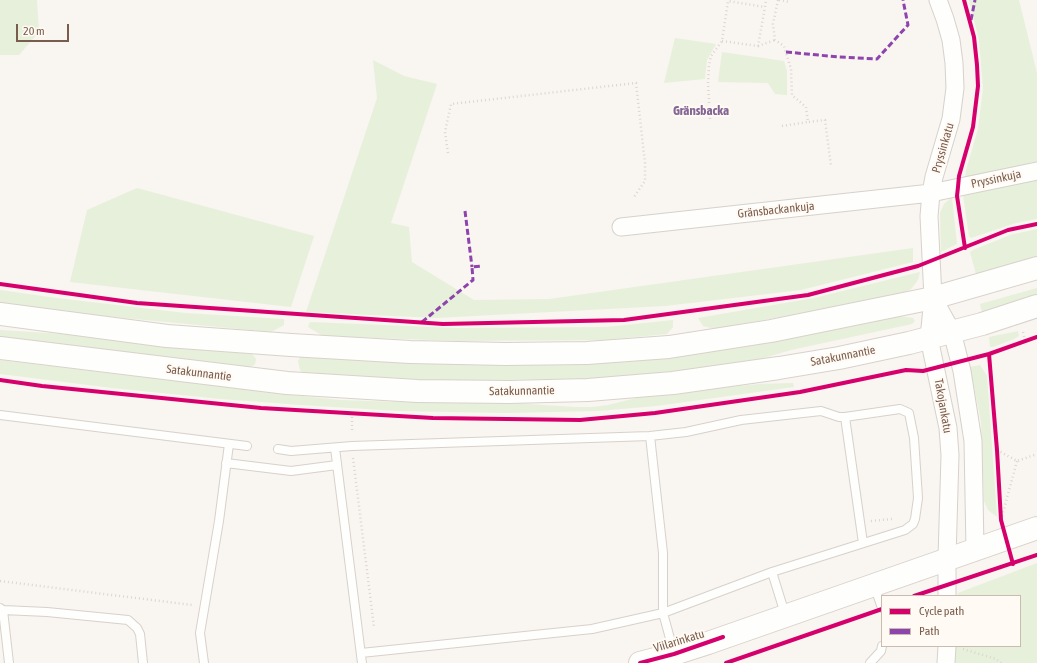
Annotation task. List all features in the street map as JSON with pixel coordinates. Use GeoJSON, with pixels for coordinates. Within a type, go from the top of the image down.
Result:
{"type":"FeatureCollection","features":[{"type":"Feature","properties":{"kind":"main road"},"geometry":{"type":"LineString","coordinates":[[0,314],[167,336],[291,345],[410,352],[505,354],[587,353],[669,346],[771,331],[933,298],[1037,268]]}},
{"type":"Feature","properties":{"kind":"main road","name":"Satakunnantie"},"geometry":{"type":"LineString","coordinates":[[0,348],[287,383],[417,391],[509,392],[588,390],[673,383],[839,358],[952,332],[1037,306]]}},
{"type":"Feature","properties":{"kind":"main road","name":"Viilarinkatu"},"geometry":{"type":"LineString","coordinates":[[640,663],[674,654],[976,549],[1004,529],[1037,528]]}},
{"type":"Feature","properties":{"kind":"street","name":"Pryssinkatu"},"geometry":{"type":"LineString","coordinates":[[933,298],[929,216],[931,192],[951,119],[955,88],[951,40],[938,0]]}},
{"type":"Feature","properties":{"kind":"street","name":"Pryssinkuja"},"geometry":{"type":"LineString","coordinates":[[931,192],[1037,171]]}},
{"type":"Feature","properties":{"kind":"street","name":"Gränsbackankuja"},"geometry":{"type":"LineString","coordinates":[[621,227],[931,192]]}},
{"type":"Feature","properties":{"kind":"street","name":"Takojankatu"},"geometry":{"type":"LineString","coordinates":[[933,298],[952,332],[961,361],[971,423],[974,465],[976,549]]}},
{"type":"Feature","properties":{"kind":"street","name":"Takojankatu"},"geometry":{"type":"LineString","coordinates":[[933,298],[929,338],[948,428],[950,455],[947,595]]}},
{"type":"Feature","properties":{"kind":"street"},"geometry":{"type":"LineString","coordinates":[[946,663],[954,647]]}},
{"type":"Feature","properties":{"kind":"lane"},"geometry":{"type":"LineString","coordinates":[[278,449],[291,451],[352,446],[650,436],[686,432],[742,420],[821,411],[840,417],[900,409],[909,413],[914,438],[918,498],[913,524],[904,530],[772,572],[663,614],[592,629],[361,653]]}},
{"type":"Feature","properties":{"kind":"lane"},"geometry":{"type":"LineString","coordinates":[[0,415],[247,446]]}},
{"type":"Feature","properties":{"kind":"lane"},"geometry":{"type":"LineString","coordinates":[[845,416],[863,543]]}},
{"type":"Feature","properties":{"kind":"lane"},"geometry":{"type":"LineString","coordinates":[[650,436],[663,553],[663,614],[674,654]]}},
{"type":"Feature","properties":{"kind":"lane"},"geometry":{"type":"LineString","coordinates":[[204,663],[200,633],[219,521],[229,444]]}},
{"type":"Feature","properties":{"kind":"lane"},"geometry":{"type":"LineString","coordinates":[[335,448],[362,663]]}},
{"type":"Feature","properties":{"kind":"lane"},"geometry":{"type":"LineString","coordinates":[[226,463],[291,470],[337,465]]}},
{"type":"Feature","properties":{"kind":"lane"},"geometry":{"type":"LineString","coordinates":[[772,572],[786,615]]}},
{"type":"Feature","properties":{"kind":"lane"},"geometry":{"type":"LineString","coordinates":[[874,584],[881,605]]}},
{"type":"Feature","properties":{"kind":"lane"},"geometry":{"type":"LineString","coordinates":[[9,663],[2,609],[128,620],[140,634],[143,663]]}},
{"type":"Feature","properties":{"kind":"lane"},"geometry":{"type":"LineString","coordinates":[[870,663],[882,647]]}},
{"type":"Feature","properties":{"kind":"path"},"geometry":{"type":"LineString","coordinates":[[758,46],[766,0]]}},
{"type":"Feature","properties":{"kind":"path"},"geometry":{"type":"LineString","coordinates":[[775,40],[774,24],[778,0],[790,2]]}},
{"type":"Feature","properties":{"kind":"path"},"geometry":{"type":"LineString","coordinates":[[710,119],[708,82],[709,65],[711,56],[722,41],[728,1],[764,7]]}},
{"type":"Feature","properties":{"kind":"path"},"geometry":{"type":"LineString","coordinates":[[722,41],[758,46],[775,40]]}},
{"type":"Feature","properties":{"kind":"path"},"geometry":{"type":"LineString","coordinates":[[775,40],[784,46],[792,69],[792,95],[806,107],[808,122]]}},
{"type":"Feature","properties":{"kind":"path"},"geometry":{"type":"LineString","coordinates":[[448,153],[445,132],[451,104],[636,83],[645,163],[645,181],[634,197]]}},
{"type":"Feature","properties":{"kind":"path"},"geometry":{"type":"LineString","coordinates":[[782,126],[825,120],[831,166]]}},
{"type":"Feature","properties":{"kind":"path"},"geometry":{"type":"LineString","coordinates":[[1023,332],[1023,342],[1031,339]]}},
{"type":"Feature","properties":{"kind":"path"},"geometry":{"type":"LineString","coordinates":[[345,413],[359,414]]}},
{"type":"Feature","properties":{"kind":"path"},"geometry":{"type":"LineString","coordinates":[[352,413],[354,472],[374,627]]}},
{"type":"Feature","properties":{"kind":"path"},"geometry":{"type":"LineString","coordinates":[[996,443],[998,458]]}},
{"type":"Feature","properties":{"kind":"path"},"geometry":{"type":"LineString","coordinates":[[997,450],[1017,461],[1037,454]]}},
{"type":"Feature","properties":{"kind":"path"},"geometry":{"type":"LineString","coordinates":[[1004,529],[1017,461]]}},
{"type":"Feature","properties":{"kind":"path"},"geometry":{"type":"LineString","coordinates":[[1000,504],[1004,529]]}},
{"type":"Feature","properties":{"kind":"path"},"geometry":{"type":"LineString","coordinates":[[0,582],[178,603]]}},
{"type":"Feature","properties":{"kind":"path"},"geometry":{"type":"LineString","coordinates":[[954,647],[996,660],[1001,663]]}},
{"type":"Feature","properties":{"kind":"green space"},"geometry":{"type":"Polygon","coordinates":[[[0,0],[37,0],[39,32],[19,55],[0,55],[0,0]]]}},
{"type":"Feature","properties":{"kind":"green space"},"geometry":{"type":"Polygon","coordinates":[[[969,0],[1019,0],[1037,73],[1037,219],[1016,223],[971,238],[969,236],[963,195],[966,170],[978,129],[983,88],[979,40],[969,0]]]}},
{"type":"Feature","properties":{"kind":"green space"},"geometry":{"type":"Polygon","coordinates":[[[675,38],[716,44],[707,60],[705,79],[664,83],[675,38]]]}},
{"type":"Feature","properties":{"kind":"green space"},"geometry":{"type":"Polygon","coordinates":[[[722,52],[784,61],[787,71],[787,95],[775,94],[768,83],[718,82],[722,52]]]}},
{"type":"Feature","properties":{"kind":"green space"},"geometry":{"type":"Polygon","coordinates":[[[373,60],[404,76],[437,84],[391,223],[409,227],[412,262],[474,300],[549,299],[913,248],[913,262],[801,290],[665,306],[436,318],[306,312],[377,98],[373,60]]]}},
{"type":"Feature","properties":{"kind":"green space"},"geometry":{"type":"Polygon","coordinates":[[[137,188],[314,236],[291,307],[70,282],[87,210],[137,188]]]}},
{"type":"Feature","properties":{"kind":"green space"},"geometry":{"type":"Polygon","coordinates":[[[952,197],[957,244],[941,252],[940,213],[944,204],[952,197]]]}},
{"type":"Feature","properties":{"kind":"green space"},"geometry":{"type":"Polygon","coordinates":[[[1037,229],[1037,257],[1010,267],[976,274],[970,252],[1010,235],[1037,229]]]}},
{"type":"Feature","properties":{"kind":"green space"},"geometry":{"type":"Polygon","coordinates":[[[920,272],[918,280],[911,289],[900,295],[715,329],[703,326],[698,318],[814,298],[920,272]]]}},
{"type":"Feature","properties":{"kind":"green space"},"geometry":{"type":"Polygon","coordinates":[[[1037,288],[1037,296],[982,312],[980,304],[1037,288]]]}},
{"type":"Feature","properties":{"kind":"green space"},"geometry":{"type":"Polygon","coordinates":[[[0,290],[185,313],[284,319],[284,325],[271,332],[62,312],[0,303],[0,290]]]}},
{"type":"Feature","properties":{"kind":"green space"},"geometry":{"type":"Polygon","coordinates":[[[900,316],[913,318],[915,321],[912,324],[791,350],[750,362],[666,373],[588,379],[407,381],[304,375],[300,370],[298,361],[301,356],[790,338],[900,316]]]}},
{"type":"Feature","properties":{"kind":"green space"},"geometry":{"type":"Polygon","coordinates":[[[673,320],[673,327],[667,334],[605,340],[457,341],[323,336],[308,327],[310,322],[456,328],[606,327],[673,320]]]}},
{"type":"Feature","properties":{"kind":"green space"},"geometry":{"type":"Polygon","coordinates":[[[0,330],[64,334],[166,344],[252,354],[256,359],[255,364],[251,367],[164,358],[0,338],[0,330]]]}},
{"type":"Feature","properties":{"kind":"green space"},"geometry":{"type":"Polygon","coordinates":[[[1018,331],[1019,336],[1014,339],[990,347],[989,337],[1018,331]]]}},
{"type":"Feature","properties":{"kind":"green space"},"geometry":{"type":"Polygon","coordinates":[[[0,360],[340,400],[512,403],[592,407],[608,405],[648,395],[759,384],[793,383],[794,387],[656,406],[598,411],[507,413],[399,411],[221,399],[112,388],[0,374],[0,360]]]}},
{"type":"Feature","properties":{"kind":"green space"},"geometry":{"type":"Polygon","coordinates":[[[980,365],[987,376],[997,517],[988,510],[984,501],[981,422],[970,367],[980,365]]]}},
{"type":"Feature","properties":{"kind":"green space"},"geometry":{"type":"Polygon","coordinates":[[[1037,563],[1037,663],[955,663],[956,647],[1021,647],[1021,595],[958,595],[958,593],[1037,563]]]}},
{"type":"Feature","properties":{"kind":"marked path"},"geometry":{"type":"LineString","coordinates":[[786,52],[877,59],[908,25],[903,0]]}},
{"type":"Feature","properties":{"kind":"marked path"},"geometry":{"type":"LineString","coordinates":[[971,20],[975,0]]}},
{"type":"Feature","properties":{"kind":"marked path"},"geometry":{"type":"LineString","coordinates":[[465,211],[472,267]]}},
{"type":"Feature","properties":{"kind":"marked path"},"geometry":{"type":"LineString","coordinates":[[422,322],[473,280],[472,267],[482,266]]}},
{"type":"Feature","properties":{"kind":"cycle path"},"geometry":{"type":"LineString","coordinates":[[964,0],[974,37],[978,86],[973,127],[959,176],[957,196],[965,248]]}},
{"type":"Feature","properties":{"kind":"cycle path"},"geometry":{"type":"LineString","coordinates":[[0,284],[137,303],[443,324],[624,320],[808,295],[918,266],[1008,230],[1037,224]]}},
{"type":"Feature","properties":{"kind":"cycle path"},"geometry":{"type":"LineString","coordinates":[[0,380],[42,386],[261,408],[433,418],[580,420],[655,413],[800,392],[906,370],[923,371],[989,354],[1037,337]]}},
{"type":"Feature","properties":{"kind":"cycle path"},"geometry":{"type":"LineString","coordinates":[[989,354],[1001,520],[1013,564]]}},
{"type":"Feature","properties":{"kind":"cycle path"},"geometry":{"type":"LineString","coordinates":[[917,595],[1037,555]]}},
{"type":"Feature","properties":{"kind":"cycle path"},"geometry":{"type":"LineString","coordinates":[[726,663],[881,609]]}},
{"type":"Feature","properties":{"kind":"cycle path"},"geometry":{"type":"LineString","coordinates":[[640,663],[674,654],[723,637]]}},
{"type":"Feature","properties":{"kind":"district","name":"Gränsbacka"},"geometry":{"type":"Point","coordinates":[701,111]}}]}
